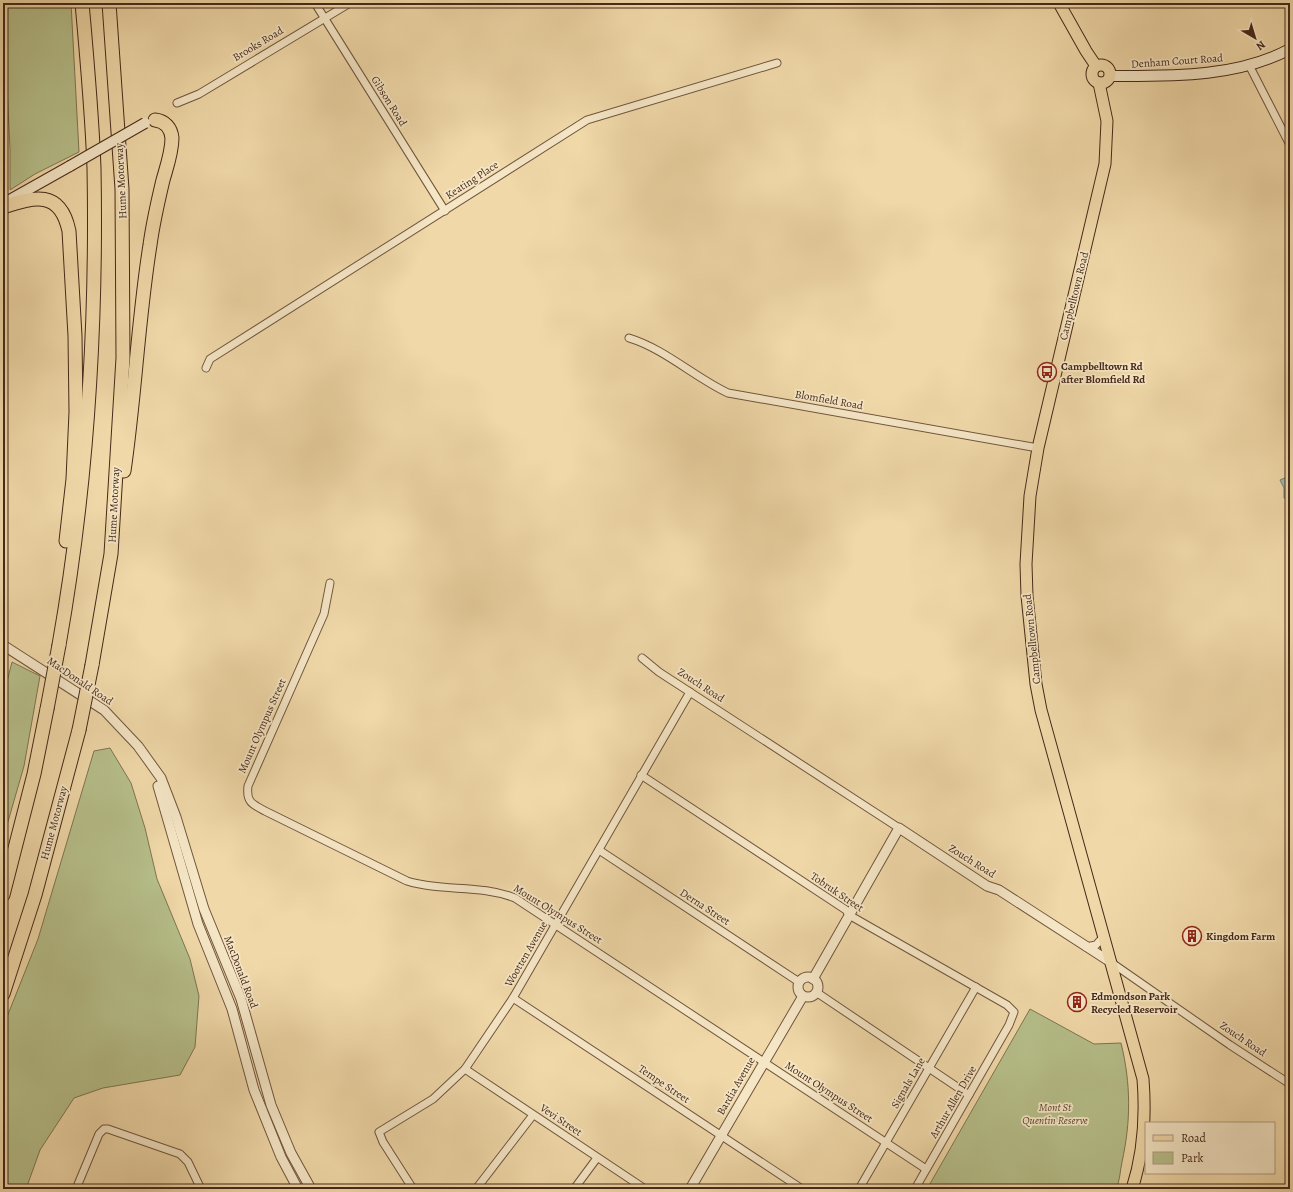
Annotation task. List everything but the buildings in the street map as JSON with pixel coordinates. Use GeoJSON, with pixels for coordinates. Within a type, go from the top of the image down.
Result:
{"type":"FeatureCollection","features":[{"type":"Feature","properties":{"kind":"highway"},"geometry":{"type":"LineString","coordinates":[[3,895],[34,774],[48,709],[66,604],[78,521],[86,437],[94,309],[94,168],[82,3]]}},
{"type":"Feature","properties":{"kind":"highway","name":"Hume Motorway"},"geometry":{"type":"LineString","coordinates":[[3,994],[36,895],[79,730],[111,554],[123,358],[124,272],[122,189],[109,3]]}},
{"type":"Feature","properties":{"kind":"highway"},"geometry":{"type":"LineString","coordinates":[[111,554],[132,414],[148,256],[158,201],[172,144],[170,129],[164,123],[150,121]]}},
{"type":"Feature","properties":{"kind":"highway"},"geometry":{"type":"LineString","coordinates":[[3,206],[31,198],[49,201],[63,214],[70,237],[75,336],[76,412],[73,479],[64,556],[66,604]]}},
{"type":"Feature","properties":{"kind":"main road"},"geometry":{"type":"LineString","coordinates":[[1059,3],[1096,66]]}},
{"type":"Feature","properties":{"kind":"main road","name":"Denham Court Road"},"geometry":{"type":"LineString","coordinates":[[1110,76],[1201,73],[1250,65],[1290,49]]}},
{"type":"Feature","properties":{"kind":"main road"},"geometry":{"type":"LineString","coordinates":[[1104,65],[1107,67],[1110,71],[1110,76],[1107,80],[1099,83],[1094,80],[1092,73],[1096,66],[1104,65]]}},
{"type":"Feature","properties":{"kind":"main road","name":"Campbelltown Road"},"geometry":{"type":"LineString","coordinates":[[1099,83],[1107,121],[1105,164],[1038,448],[1030,496],[1026,564],[1029,621],[1036,684],[1048,738],[1112,963],[1143,1079],[1145,1103],[1143,1145],[1132,1189]]}},
{"type":"Feature","properties":{"kind":"main road"},"geometry":{"type":"LineString","coordinates":[[3,206],[150,121]]}},
{"type":"Feature","properties":{"kind":"street","name":"Gibson Road"},"geometry":{"type":"LineString","coordinates":[[315,3],[445,211]]}},
{"type":"Feature","properties":{"kind":"street","name":"Brooks Road"},"geometry":{"type":"LineString","coordinates":[[177,103],[198,94],[350,3]]}},
{"type":"Feature","properties":{"kind":"street","name":"Keating Place"},"geometry":{"type":"LineString","coordinates":[[206,368],[210,359],[587,120],[777,62]]}},
{"type":"Feature","properties":{"kind":"street"},"geometry":{"type":"LineString","coordinates":[[1250,65],[1290,145]]}},
{"type":"Feature","properties":{"kind":"street","name":"Blomfield Road"},"geometry":{"type":"LineString","coordinates":[[629,338],[645,343],[712,385],[728,393],[1038,448]]}},
{"type":"Feature","properties":{"kind":"street","name":"Mount Olympus Street"},"geometry":{"type":"LineString","coordinates":[[330,583],[324,614],[248,786],[247,795],[249,800],[265,811],[407,881],[432,887],[501,892],[515,898],[556,923],[926,1169]]}},
{"type":"Feature","properties":{"kind":"street","name":"MacDonald Road"},"geometry":{"type":"LineString","coordinates":[[3,645],[99,706],[125,730],[161,778],[168,794],[204,909],[241,1000],[271,1105],[291,1153],[311,1189]]}},
{"type":"Feature","properties":{"kind":"street","name":"Zouch Road"},"geometry":{"type":"LineString","coordinates":[[642,658],[659,672],[987,886],[999,890],[1112,963],[1230,1045],[1290,1084]]}},
{"type":"Feature","properties":{"kind":"street","name":"Wootten Avenue"},"geometry":{"type":"LineString","coordinates":[[413,1189],[383,1142],[379,1132],[433,1099],[465,1069],[513,998],[690,692]]}},
{"type":"Feature","properties":{"kind":"street","name":"MacDonald Road"},"geometry":{"type":"LineString","coordinates":[[150,764],[162,796],[198,924],[232,1009],[254,1090],[281,1157],[298,1189]]}},
{"type":"Feature","properties":{"kind":"street","name":"Tobruk Street"},"geometry":{"type":"LineString","coordinates":[[641,775],[846,910],[849,915],[1011,1008],[1014,1012],[1010,1025]]}},
{"type":"Feature","properties":{"kind":"street"},"geometry":{"type":"LineString","coordinates":[[813,979],[899,828]]}},
{"type":"Feature","properties":{"kind":"street","name":"Derna Street"},"geometry":{"type":"LineString","coordinates":[[599,850],[799,982]]}},
{"type":"Feature","properties":{"kind":"street"},"geometry":{"type":"LineString","coordinates":[[1086,947],[1096,946],[1104,936]]}},
{"type":"Feature","properties":{"kind":"street"},"geometry":{"type":"LineString","coordinates":[[807,978],[813,979],[817,984],[816,992],[809,997],[803,996],[799,992],[799,982],[807,978]]}},
{"type":"Feature","properties":{"kind":"street","name":"Signals Lane"},"geometry":{"type":"LineString","coordinates":[[859,1189],[976,987]]}},
{"type":"Feature","properties":{"kind":"street"},"geometry":{"type":"LineString","coordinates":[[816,992],[969,1095]]}},
{"type":"Feature","properties":{"kind":"street","name":"Bardia Avenue"},"geometry":{"type":"LineString","coordinates":[[690,1189],[803,996]]}},
{"type":"Feature","properties":{"kind":"street","name":"Tempe Street"},"geometry":{"type":"LineString","coordinates":[[513,998],[802,1189]]}},
{"type":"Feature","properties":{"kind":"street","name":"Arthur Allen Drive"},"geometry":{"type":"LineString","coordinates":[[915,1189],[1010,1025]]}},
{"type":"Feature","properties":{"kind":"street","name":"Vevi Street"},"geometry":{"type":"LineString","coordinates":[[465,1069],[645,1189]]}},
{"type":"Feature","properties":{"kind":"street"},"geometry":{"type":"LineString","coordinates":[[476,1189],[533,1115]]}},
{"type":"Feature","properties":{"kind":"street"},"geometry":{"type":"LineString","coordinates":[[76,1189],[99,1134],[104,1129],[108,1128],[180,1154],[188,1162],[201,1189]]}},
{"type":"Feature","properties":{"kind":"street"},"geometry":{"type":"LineString","coordinates":[[574,1189],[597,1158]]}},
{"type":"Feature","properties":{"kind":"green space"},"geometry":{"type":"Polygon","coordinates":[[[3,3],[71,3],[79,152],[35,174],[10,190],[10,149],[3,3]]]}},
{"type":"Feature","properties":{"kind":"green space"},"geometry":{"type":"Polygon","coordinates":[[[12,662],[40,676],[24,766],[3,839],[3,697],[12,662]]]}},
{"type":"Feature","properties":{"kind":"green space"},"geometry":{"type":"Polygon","coordinates":[[[110,748],[131,783],[145,828],[157,879],[190,959],[199,996],[195,1047],[180,1075],[103,1088],[74,1098],[40,1150],[26,1189],[3,1189],[3,1027],[38,939],[94,751],[110,748]]]}},
{"type":"Feature","properties":{"kind":"green space","name":"Mont St Quentin Reserve"},"geometry":{"type":"Polygon","coordinates":[[[1030,1009],[1094,1044],[1121,1043],[1127,1073],[1129,1102],[1125,1147],[1116,1189],[927,1189],[1030,1009]]]}},
{"type":"Feature","properties":{"kind":"water"},"geometry":{"type":"Polygon","coordinates":[[[1287,477],[1290,482],[1290,501],[1284,498],[1284,488],[1280,480],[1287,477]]]}},
{"type":"Feature","properties":{"kind":"place","name":"Campbelltown Rd after Blomfield Rd"},"geometry":{"type":"Point","coordinates":[1047,372]}},
{"type":"Feature","properties":{"kind":"place","name":"Kingdom Farm"},"geometry":{"type":"Point","coordinates":[1192,936]}},
{"type":"Feature","properties":{"kind":"place","name":"Edmondson Park Recycled Reservoir"},"geometry":{"type":"Point","coordinates":[1077,1002]}}]}
